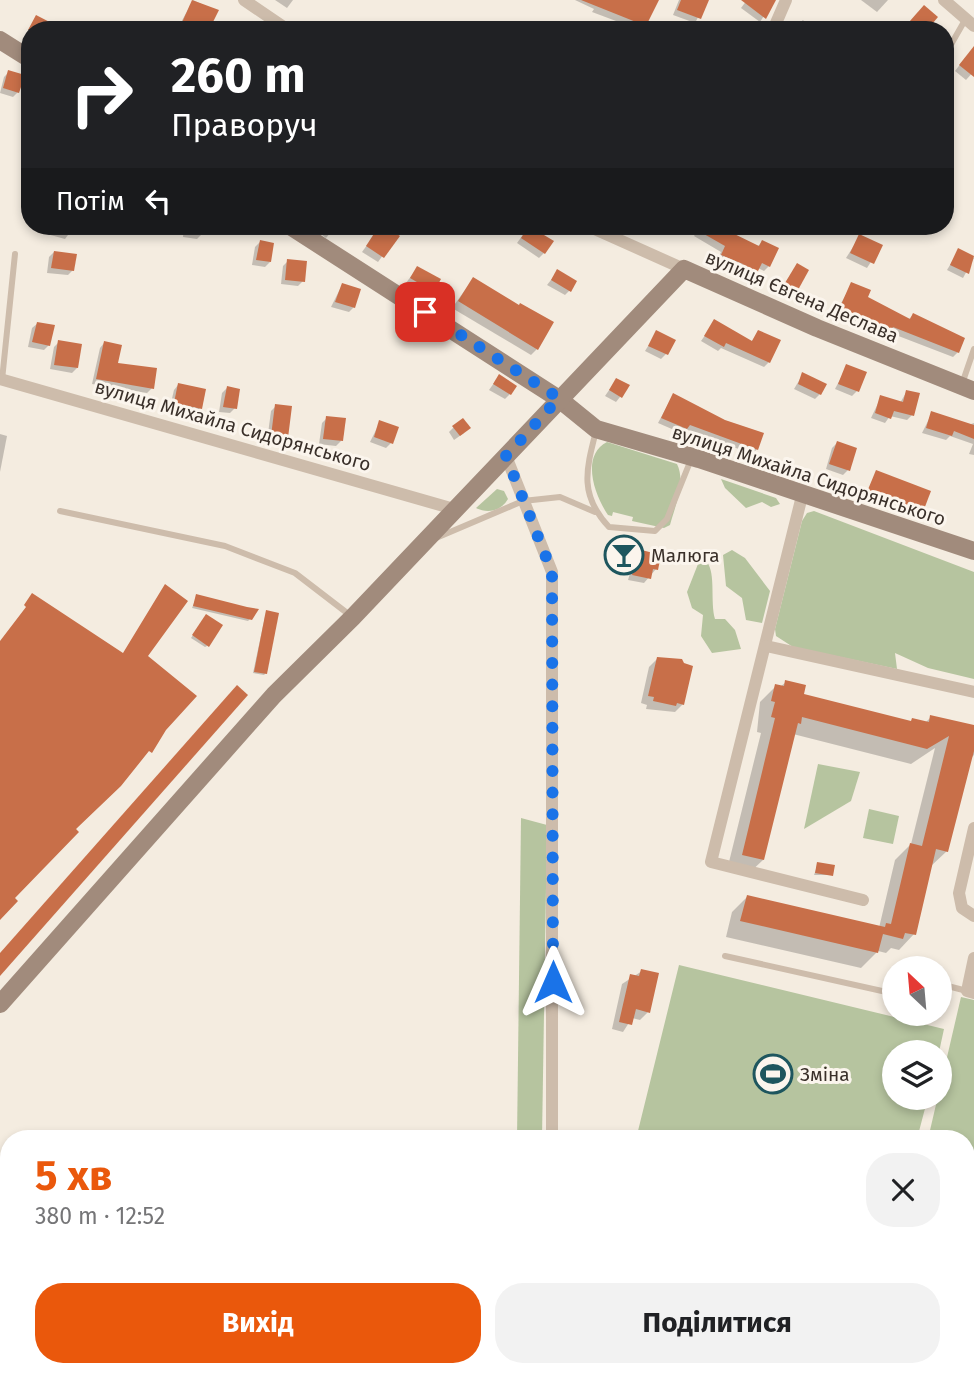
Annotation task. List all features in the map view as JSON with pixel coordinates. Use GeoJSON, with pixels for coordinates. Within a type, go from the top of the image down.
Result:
{"type":"FeatureCollection","features":[{"type":"Feature","properties":{"kind":"street"},"geometry":{"type":"LineString","coordinates":[[244,0],[275,21]]}},
{"type":"Feature","properties":{"kind":"street"},"geometry":{"type":"LineString","coordinates":[[778,21],[786,0]]}},
{"type":"Feature","properties":{"kind":"street"},"geometry":{"type":"LineString","coordinates":[[944,0],[970,23]]}},
{"type":"Feature","properties":{"kind":"street"},"geometry":{"type":"LineString","coordinates":[[0,40],[21,53]]}},
{"type":"Feature","properties":{"kind":"street","name":"вулиця Михайла Сидорянського"},"geometry":{"type":"LineString","coordinates":[[304,235],[559,398],[596,429],[692,457],[802,496],[974,551]]}},
{"type":"Feature","properties":{"kind":"street","name":"вулиця Євгена Деслава"},"geometry":{"type":"LineString","coordinates":[[625,235],[684,269],[817,328],[967,388]]}},
{"type":"Feature","properties":{"kind":"street"},"geometry":{"type":"LineString","coordinates":[[0,1004],[271,692],[353,617],[684,269]]}},
{"type":"Feature","properties":{"kind":"street","name":"вулиця Михайла Сидорянського"},"geometry":{"type":"LineString","coordinates":[[1,380],[454,509]]}},
{"type":"Feature","properties":{"kind":"street"},"geometry":{"type":"LineString","coordinates":[[506,456],[552,572],[552,1130]]}},
{"type":"Feature","properties":{"kind":"street"},"geometry":{"type":"LineString","coordinates":[[802,496],[711,862],[863,900]]}},
{"type":"Feature","properties":{"kind":"street"},"geometry":{"type":"LineString","coordinates":[[766,646],[974,692]]}},
{"type":"Feature","properties":{"kind":"street"},"geometry":{"type":"LineString","coordinates":[[974,828],[959,893],[962,908],[974,916]]}},
{"type":"Feature","properties":{"kind":"street"},"geometry":{"type":"LineString","coordinates":[[970,992],[974,958]]}},
{"type":"Feature","properties":{"kind":"lane"},"geometry":{"type":"LineString","coordinates":[[954,43],[970,23]]}},
{"type":"Feature","properties":{"kind":"lane"},"geometry":{"type":"LineString","coordinates":[[1,380],[15,254]]}},
{"type":"Feature","properties":{"kind":"lane"},"geometry":{"type":"LineString","coordinates":[[967,388],[974,349]]}},
{"type":"Feature","properties":{"kind":"lane"},"geometry":{"type":"LineString","coordinates":[[595,512],[586,482],[596,429]]}},
{"type":"Feature","properties":{"kind":"lane"},"geometry":{"type":"LineString","coordinates":[[421,544],[523,501],[560,497],[595,512],[609,527],[655,531],[667,519],[692,457]]}},
{"type":"Feature","properties":{"kind":"lane"},"geometry":{"type":"LineString","coordinates":[[60,512],[225,546],[295,573],[337,608],[353,617]]}},
{"type":"Feature","properties":{"kind":"lane"},"geometry":{"type":"LineString","coordinates":[[725,956],[882,991]]}},
{"type":"Feature","properties":{"kind":"lane"},"geometry":{"type":"LineString","coordinates":[[952,987],[970,992]]}},
{"type":"Feature","properties":{"kind":"green space"},"geometry":{"type":"Polygon","coordinates":[[[607,442],[677,464],[680,486],[670,525],[664,528],[632,521],[633,517],[613,512],[612,516],[608,515],[592,477],[594,457],[599,448],[607,442]]]}},
{"type":"Feature","properties":{"kind":"green space"},"geometry":{"type":"Polygon","coordinates":[[[721,479],[776,498],[780,504],[771,507],[762,502],[746,508],[725,488],[721,479]]]}},
{"type":"Feature","properties":{"kind":"green space"},"geometry":{"type":"Polygon","coordinates":[[[497,489],[504,491],[508,499],[502,506],[490,511],[476,508],[497,489]]]}},
{"type":"Feature","properties":{"kind":"green space"},"geometry":{"type":"Polygon","coordinates":[[[814,511],[974,572],[974,679],[928,668],[895,653],[897,669],[793,647],[776,636],[775,629],[802,521],[807,513],[814,511]]]}},
{"type":"Feature","properties":{"kind":"green space"},"geometry":{"type":"Polygon","coordinates":[[[732,550],[745,558],[770,591],[762,623],[746,620],[742,598],[726,586],[723,555],[732,550]]]}},
{"type":"Feature","properties":{"kind":"green space"},"geometry":{"type":"Polygon","coordinates":[[[707,562],[711,574],[715,619],[725,619],[735,630],[741,649],[712,653],[701,636],[703,615],[692,608],[687,592],[698,564],[707,562]]]}},
{"type":"Feature","properties":{"kind":"green space"},"geometry":{"type":"Polygon","coordinates":[[[818,764],[860,772],[851,801],[804,829],[818,764]]]}},
{"type":"Feature","properties":{"kind":"green space"},"geometry":{"type":"Polygon","coordinates":[[[869,809],[899,816],[893,844],[863,838],[869,809]]]}},
{"type":"Feature","properties":{"kind":"green space"},"geometry":{"type":"Polygon","coordinates":[[[521,818],[547,825],[542,1130],[517,1130],[521,818]]]}},
{"type":"Feature","properties":{"kind":"green space","name":"Зміна"},"geometry":{"type":"Polygon","coordinates":[[[679,965],[882,1014],[882,1026],[932,1026],[944,1029],[942,1040],[882,1040],[882,1110],[925,1110],[919,1130],[638,1130],[679,965]]]}},
{"type":"Feature","properties":{"kind":"green space"},"geometry":{"type":"Polygon","coordinates":[[[961,997],[974,1000],[974,1130],[930,1130],[935,1110],[952,1110],[951,1040],[961,997]]]}},
{"type":"Feature","properties":{"kind":"building"},"geometry":{"type":"Polygon","coordinates":[[[192,0],[219,10],[214,21],[183,21],[192,0]]]}},
{"type":"Feature","properties":{"kind":"building"},"geometry":{"type":"Polygon","coordinates":[[[581,0],[659,0],[648,21],[634,21],[581,0]]]}},
{"type":"Feature","properties":{"kind":"building"},"geometry":{"type":"Polygon","coordinates":[[[681,0],[709,0],[701,19],[677,10],[681,0]]]}},
{"type":"Feature","properties":{"kind":"building"},"geometry":{"type":"Polygon","coordinates":[[[741,0],[776,0],[766,19],[741,0]]]}},
{"type":"Feature","properties":{"kind":"building"},"geometry":{"type":"Polygon","coordinates":[[[924,5],[938,17],[935,21],[910,21],[924,5]]]}},
{"type":"Feature","properties":{"kind":"building"},"geometry":{"type":"Polygon","coordinates":[[[36,15],[48,21],[33,21],[36,15]]]}},
{"type":"Feature","properties":{"kind":"building"},"geometry":{"type":"Polygon","coordinates":[[[974,46],[974,77],[959,65],[974,46]]]}},
{"type":"Feature","properties":{"kind":"building"},"geometry":{"type":"Polygon","coordinates":[[[8,70],[21,74],[19,93],[3,88],[8,70]]]}},
{"type":"Feature","properties":{"kind":"building"},"geometry":{"type":"Polygon","coordinates":[[[373,235],[400,236],[384,258],[366,246],[373,235]]]}},
{"type":"Feature","properties":{"kind":"building"},"geometry":{"type":"Polygon","coordinates":[[[523,235],[544,235],[554,241],[545,254],[521,238],[523,235]]]}},
{"type":"Feature","properties":{"kind":"building"},"geometry":{"type":"Polygon","coordinates":[[[706,235],[736,235],[759,246],[762,240],[779,248],[770,267],[762,263],[756,275],[741,268],[743,264],[721,255],[725,246],[706,235]]]}},
{"type":"Feature","properties":{"kind":"building"},"geometry":{"type":"Polygon","coordinates":[[[859,235],[883,245],[874,264],[850,253],[859,235]]]}},
{"type":"Feature","properties":{"kind":"building"},"geometry":{"type":"Polygon","coordinates":[[[260,240],[274,243],[271,262],[256,260],[260,240]]]}},
{"type":"Feature","properties":{"kind":"building"},"geometry":{"type":"Polygon","coordinates":[[[958,248],[974,256],[969,274],[950,265],[958,248]]]}},
{"type":"Feature","properties":{"kind":"building"},"geometry":{"type":"Polygon","coordinates":[[[54,251],[77,254],[74,271],[51,268],[54,251]]]}},
{"type":"Feature","properties":{"kind":"building"},"geometry":{"type":"Polygon","coordinates":[[[287,259],[307,261],[305,282],[285,280],[287,259]]]}},
{"type":"Feature","properties":{"kind":"building"},"geometry":{"type":"Polygon","coordinates":[[[797,263],[809,270],[798,290],[785,283],[797,263]]]}},
{"type":"Feature","properties":{"kind":"building"},"geometry":{"type":"Polygon","coordinates":[[[417,266],[441,279],[434,292],[410,278],[417,266]]]}},
{"type":"Feature","properties":{"kind":"building"},"geometry":{"type":"Polygon","coordinates":[[[557,269],[577,281],[571,292],[551,280],[557,269]]]}},
{"type":"Feature","properties":{"kind":"building"},"geometry":{"type":"Polygon","coordinates":[[[473,277],[519,305],[520,303],[554,322],[538,350],[458,301],[473,277]]]}},
{"type":"Feature","properties":{"kind":"building"},"geometry":{"type":"Polygon","coordinates":[[[851,282],[871,290],[868,297],[910,319],[913,313],[965,338],[959,353],[893,327],[889,333],[840,307],[851,282]]]}},
{"type":"Feature","properties":{"kind":"building"},"geometry":{"type":"Polygon","coordinates":[[[342,283],[361,289],[355,308],[335,302],[342,283]]]}},
{"type":"Feature","properties":{"kind":"building"},"geometry":{"type":"Polygon","coordinates":[[[714,319],[752,341],[758,330],[781,340],[770,363],[726,343],[724,347],[704,336],[714,319]]]}},
{"type":"Feature","properties":{"kind":"building"},"geometry":{"type":"Polygon","coordinates":[[[37,322],[55,325],[50,346],[32,342],[37,322]]]}},
{"type":"Feature","properties":{"kind":"building"},"geometry":{"type":"Polygon","coordinates":[[[656,330],[676,340],[668,355],[648,346],[656,330]]]}},
{"type":"Feature","properties":{"kind":"building"},"geometry":{"type":"Polygon","coordinates":[[[58,340],[82,344],[78,368],[54,365],[58,340]]]}},
{"type":"Feature","properties":{"kind":"building"},"geometry":{"type":"Polygon","coordinates":[[[104,341],[122,345],[118,363],[157,368],[154,389],[96,379],[104,341]]]}},
{"type":"Feature","properties":{"kind":"building"},"geometry":{"type":"Polygon","coordinates":[[[846,364],[867,372],[859,392],[838,384],[846,364]]]}},
{"type":"Feature","properties":{"kind":"building"},"geometry":{"type":"Polygon","coordinates":[[[802,372],[827,384],[821,395],[798,384],[802,372]]]}},
{"type":"Feature","properties":{"kind":"building"},"geometry":{"type":"Polygon","coordinates":[[[499,374],[517,386],[511,395],[493,384],[499,374]]]}},
{"type":"Feature","properties":{"kind":"building"},"geometry":{"type":"Polygon","coordinates":[[[616,378],[630,385],[622,398],[609,390],[616,378]]]}},
{"type":"Feature","properties":{"kind":"building"},"geometry":{"type":"Polygon","coordinates":[[[178,383],[206,389],[202,409],[174,403],[178,383]]]}},
{"type":"Feature","properties":{"kind":"building"},"geometry":{"type":"Polygon","coordinates":[[[227,386],[240,389],[237,409],[223,407],[227,386]]]}},
{"type":"Feature","properties":{"kind":"building"},"geometry":{"type":"Polygon","coordinates":[[[906,390],[920,393],[914,416],[894,411],[891,419],[875,413],[880,395],[903,402],[906,390]]]}},
{"type":"Feature","properties":{"kind":"building"},"geometry":{"type":"Polygon","coordinates":[[[673,393],[725,420],[764,433],[758,450],[690,425],[687,429],[661,418],[673,393]]]}},
{"type":"Feature","properties":{"kind":"building"},"geometry":{"type":"Polygon","coordinates":[[[275,404],[292,406],[288,438],[271,436],[275,404]]]}},
{"type":"Feature","properties":{"kind":"building"},"geometry":{"type":"Polygon","coordinates":[[[931,411],[974,425],[974,439],[954,431],[952,436],[926,428],[931,411]]]}},
{"type":"Feature","properties":{"kind":"building"},"geometry":{"type":"Polygon","coordinates":[[[326,416],[346,418],[343,441],[323,439],[326,416]]]}},
{"type":"Feature","properties":{"kind":"building"},"geometry":{"type":"Polygon","coordinates":[[[463,418],[471,428],[460,436],[452,426],[463,418]]]}},
{"type":"Feature","properties":{"kind":"building"},"geometry":{"type":"Polygon","coordinates":[[[379,420],[399,427],[393,444],[374,437],[379,420]]]}},
{"type":"Feature","properties":{"kind":"building"},"geometry":{"type":"Polygon","coordinates":[[[837,441],[857,448],[850,471],[829,464],[837,441]]]}},
{"type":"Feature","properties":{"kind":"building"},"geometry":{"type":"Polygon","coordinates":[[[876,470],[931,491],[923,512],[867,492],[876,470]]]}},
{"type":"Feature","properties":{"kind":"building"},"geometry":{"type":"Polygon","coordinates":[[[630,547],[661,555],[658,570],[653,569],[651,579],[632,575],[635,565],[626,561],[630,547]]]}},
{"type":"Feature","properties":{"kind":"building"},"geometry":{"type":"Polygon","coordinates":[[[165,584],[188,601],[148,656],[197,696],[166,730],[152,753],[149,751],[121,786],[76,829],[79,832],[15,898],[18,901],[0,920],[0,641],[26,607],[24,605],[32,593],[123,653],[165,584]]]}},
{"type":"Feature","properties":{"kind":"building"},"geometry":{"type":"Polygon","coordinates":[[[196,594],[259,609],[252,620],[193,606],[196,594]]]}},
{"type":"Feature","properties":{"kind":"building"},"geometry":{"type":"Polygon","coordinates":[[[266,610],[279,613],[267,674],[254,672],[266,610]]]}},
{"type":"Feature","properties":{"kind":"building"},"geometry":{"type":"Polygon","coordinates":[[[206,614],[223,625],[209,647],[192,635],[206,614]]]}},
{"type":"Feature","properties":{"kind":"building"},"geometry":{"type":"Polygon","coordinates":[[[657,657],[682,659],[684,663],[693,666],[684,705],[653,701],[654,697],[648,696],[657,657]]]}},
{"type":"Feature","properties":{"kind":"building"},"geometry":{"type":"Polygon","coordinates":[[[785,680],[806,685],[804,694],[911,721],[912,718],[929,722],[930,715],[974,725],[974,751],[948,852],[936,849],[916,935],[905,933],[903,939],[883,934],[878,953],[740,921],[747,895],[885,927],[886,923],[891,924],[910,843],[922,846],[949,736],[927,749],[802,717],[801,724],[798,723],[764,860],[742,855],[775,718],[771,717],[775,702],[771,701],[775,684],[784,686],[785,680]]]}},
{"type":"Feature","properties":{"kind":"building"},"geometry":{"type":"Polygon","coordinates":[[[237,685],[248,695],[0,976],[0,953],[237,685]]]}},
{"type":"Feature","properties":{"kind":"building"},"geometry":{"type":"Polygon","coordinates":[[[817,862],[835,865],[833,876],[815,873],[817,862]]]}},
{"type":"Feature","properties":{"kind":"building"},"geometry":{"type":"Polygon","coordinates":[[[641,969],[659,973],[650,1013],[636,1009],[632,1025],[619,1022],[630,974],[639,976],[641,969]]]}},
{"type":"Feature","properties":{"kind":"place","name":"Малюга"},"geometry":{"type":"Point","coordinates":[624,555]}},
{"type":"Feature","properties":{"kind":"place","name":"Зміна"},"geometry":{"type":"Point","coordinates":[773,1074]}},
{"type":"Feature","properties":{"kind":"route"},"geometry":{"type":"LineString","coordinates":[[425,312],[559,398],[506,456],[552,572],[553,982]]}}]}
